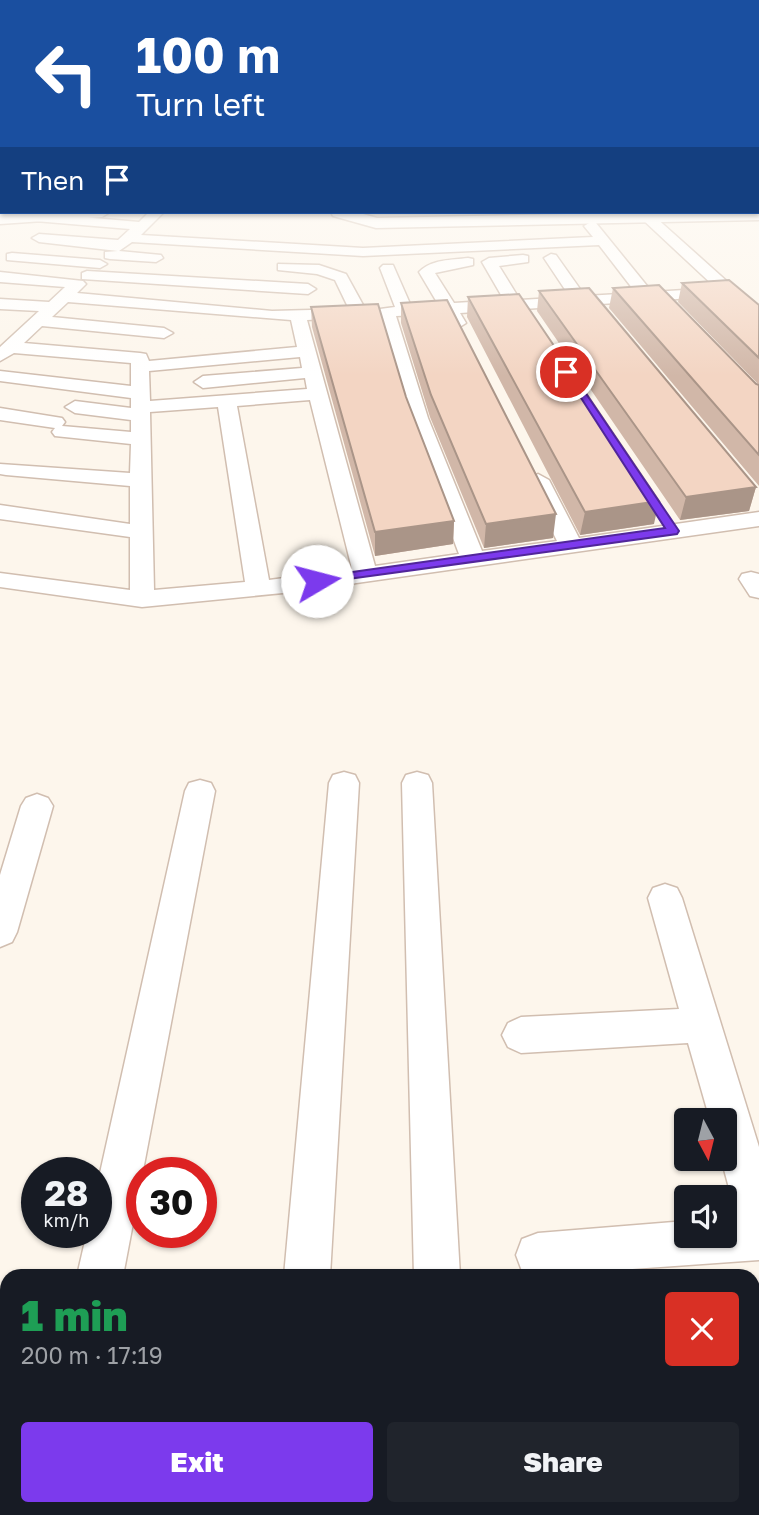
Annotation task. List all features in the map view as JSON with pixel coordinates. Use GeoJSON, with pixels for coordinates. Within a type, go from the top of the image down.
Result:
{"type":"FeatureCollection","features":[{"type":"Feature","properties":{"kind":"street"},"geometry":{"type":"LineString","coordinates":[[4,351],[132,235]]}},
{"type":"Feature","properties":{"kind":"street"},"geometry":{"type":"LineString","coordinates":[[460,235],[468,262],[435,267],[427,272],[451,309],[470,346]]}},
{"type":"Feature","properties":{"kind":"street"},"geometry":{"type":"LineString","coordinates":[[598,235],[654,297],[677,315]]}},
{"type":"Feature","properties":{"kind":"street"},"geometry":{"type":"LineString","coordinates":[[666,235],[759,318]]}},
{"type":"Feature","properties":{"kind":"street"},"geometry":{"type":"LineString","coordinates":[[32,237],[175,260]]}},
{"type":"Feature","properties":{"kind":"street"},"geometry":{"type":"LineString","coordinates":[[12,257],[115,251],[363,252],[603,240]]}},
{"type":"Feature","properties":{"kind":"street"},"geometry":{"type":"LineString","coordinates":[[536,327],[489,261],[614,254]]}},
{"type":"Feature","properties":{"kind":"street"},"geometry":{"type":"LineString","coordinates":[[551,258],[586,301],[609,322]]}},
{"type":"Feature","properties":{"kind":"street"},"geometry":{"type":"LineString","coordinates":[[267,266],[319,270],[341,277],[360,314]]}},
{"type":"Feature","properties":{"kind":"street"},"geometry":{"type":"LineString","coordinates":[[388,268],[418,418],[473,559]]}},
{"type":"Feature","properties":{"kind":"street"},"geometry":{"type":"LineString","coordinates":[[0,277],[308,289]]}},
{"type":"Feature","properties":{"kind":"street"},"geometry":{"type":"LineString","coordinates":[[75,407],[142,388],[360,314],[727,292]]}},
{"type":"Feature","properties":{"kind":"street"},"geometry":{"type":"LineString","coordinates":[[0,304],[58,302],[152,305],[303,334]]}},
{"type":"Feature","properties":{"kind":"street"},"geometry":{"type":"LineString","coordinates":[[81,386],[152,305]]}},
{"type":"Feature","properties":{"kind":"street"},"geometry":{"type":"LineString","coordinates":[[10,327],[34,325],[131,330],[171,338],[154,347],[142,388],[142,598]]}},
{"type":"Feature","properties":{"kind":"street"},"geometry":{"type":"LineString","coordinates":[[275,336],[303,334]]}},
{"type":"Feature","properties":{"kind":"street"},"geometry":{"type":"LineString","coordinates":[[303,334],[365,574]]}},
{"type":"Feature","properties":{"kind":"street"},"geometry":{"type":"LineString","coordinates":[[4,351],[109,354],[142,388]]}},
{"type":"Feature","properties":{"kind":"street"},"geometry":{"type":"LineString","coordinates":[[180,384],[313,372]]}},
{"type":"Feature","properties":{"kind":"street"},"geometry":{"type":"LineString","coordinates":[[0,376],[81,386],[142,388],[227,401],[318,394]]}},
{"type":"Feature","properties":{"kind":"street"},"geometry":{"type":"LineString","coordinates":[[227,401],[258,588]]}},
{"type":"Feature","properties":{"kind":"street"},"geometry":{"type":"LineString","coordinates":[[0,414],[58,427],[140,439]]}},
{"type":"Feature","properties":{"kind":"street"},"geometry":{"type":"LineString","coordinates":[[527,458],[571,545]]}},
{"type":"Feature","properties":{"kind":"street"},"geometry":{"type":"LineString","coordinates":[[5,460],[140,480]]}},
{"type":"Feature","properties":{"kind":"street"},"geometry":{"type":"LineString","coordinates":[[658,508],[673,531]]}},
{"type":"Feature","properties":{"kind":"street"},"geometry":{"type":"LineString","coordinates":[[0,512],[141,533]]}},
{"type":"Feature","properties":{"kind":"street"},"geometry":{"type":"LineString","coordinates":[[0,580],[142,598],[258,588],[759,519]]}},
{"type":"Feature","properties":{"kind":"street"},"geometry":{"type":"LineString","coordinates":[[308,1269],[344,783]]}},
{"type":"Feature","properties":{"kind":"street"},"geometry":{"type":"LineString","coordinates":[[417,783],[437,1269]]}},
{"type":"Feature","properties":{"kind":"street"},"geometry":{"type":"LineString","coordinates":[[101,1269],[200,791]]}},
{"type":"Feature","properties":{"kind":"street"},"geometry":{"type":"LineString","coordinates":[[0,932],[37,806]]}},
{"type":"Feature","properties":{"kind":"street"},"geometry":{"type":"LineString","coordinates":[[665,898],[759,1218]]}},
{"type":"Feature","properties":{"kind":"street"},"geometry":{"type":"LineString","coordinates":[[521,1035],[702,1025]]}},
{"type":"Feature","properties":{"kind":"street"},"geometry":{"type":"LineString","coordinates":[[538,1255],[759,1238]]}},
{"type":"Feature","properties":{"kind":"building"},"geometry":{"type":"Polygon","coordinates":[[[729,280],[759,305],[759,358],[682,283],[729,280]]]}},
{"type":"Feature","properties":{"kind":"building"},"geometry":{"type":"Polygon","coordinates":[[[659,285],[759,385],[759,455],[613,288],[659,285]]]}},
{"type":"Feature","properties":{"kind":"building"},"geometry":{"type":"Polygon","coordinates":[[[589,288],[756,487],[686,497],[539,291],[589,288]]]}},
{"type":"Feature","properties":{"kind":"building"},"geometry":{"type":"Polygon","coordinates":[[[519,294],[659,501],[585,512],[468,297],[519,294]]]}},
{"type":"Feature","properties":{"kind":"building"},"geometry":{"type":"Polygon","coordinates":[[[447,300],[556,514],[486,524],[431,395],[401,303],[447,300]]]}},
{"type":"Feature","properties":{"kind":"building"},"geometry":{"type":"Polygon","coordinates":[[[378,304],[406,397],[454,521],[375,532],[311,307],[378,304]]]}},
{"type":"Feature","properties":{"kind":"route"},"geometry":{"type":"LineString","coordinates":[[317,581],[673,531],[566,372]]}}]}
